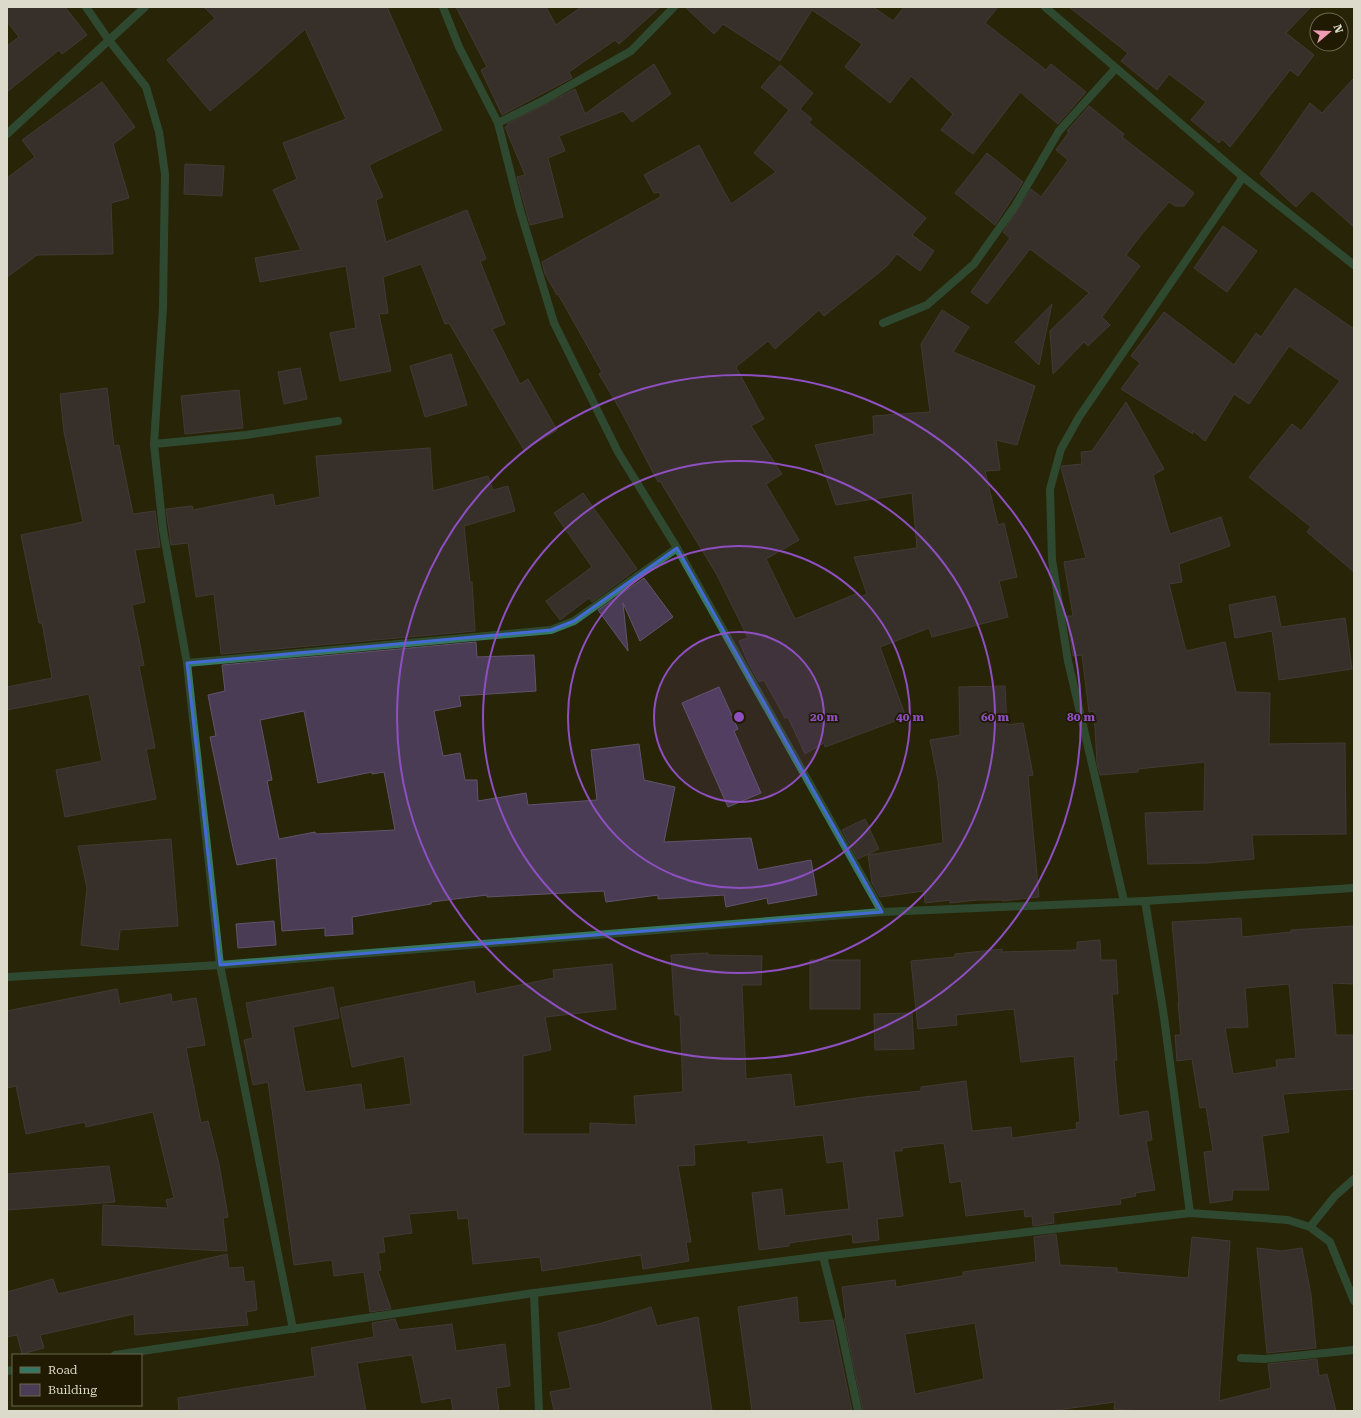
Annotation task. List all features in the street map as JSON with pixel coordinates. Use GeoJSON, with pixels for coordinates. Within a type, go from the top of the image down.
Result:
{"type":"FeatureCollection","features":[{"type":"Feature","properties":{"kind":"street"},"geometry":{"type":"LineString","coordinates":[[86,7],[108,40],[146,87],[160,132],[165,174],[163,307],[154,444],[163,530],[187,663],[220,965],[293,1329]]}},
{"type":"Feature","properties":{"kind":"street"},"geometry":{"type":"LineString","coordinates":[[7,134],[144,7]]}},
{"type":"Feature","properties":{"kind":"street"},"geometry":{"type":"LineString","coordinates":[[443,7],[459,47],[498,122],[520,210],[554,323],[618,452],[677,548],[882,912]]}},
{"type":"Feature","properties":{"kind":"street"},"geometry":{"type":"LineString","coordinates":[[498,122],[544,100],[631,51],[674,7]]}},
{"type":"Feature","properties":{"kind":"street"},"geometry":{"type":"LineString","coordinates":[[1045,7],[1243,177],[1354,265]]}},
{"type":"Feature","properties":{"kind":"street"},"geometry":{"type":"LineString","coordinates":[[883,323],[927,305],[974,264],[1015,206],[1059,131],[1116,68]]}},
{"type":"Feature","properties":{"kind":"street"},"geometry":{"type":"LineString","coordinates":[[1124,901],[1068,661],[1052,560],[1050,489],[1061,449],[1078,417],[1243,177]]}},
{"type":"Feature","properties":{"kind":"street"},"geometry":{"type":"LineString","coordinates":[[154,444],[338,422]]}},
{"type":"Feature","properties":{"kind":"street"},"geometry":{"type":"LineString","coordinates":[[187,663],[551,630],[574,621],[677,548]]}},
{"type":"Feature","properties":{"kind":"street"},"geometry":{"type":"LineString","coordinates":[[7,977],[220,965],[882,912],[1145,901],[1354,888]]}},
{"type":"Feature","properties":{"kind":"street"},"geometry":{"type":"LineString","coordinates":[[1145,901],[1163,1010],[1190,1213]]}},
{"type":"Feature","properties":{"kind":"street"},"geometry":{"type":"LineString","coordinates":[[1310,1227],[1335,1196],[1354,1179]]}},
{"type":"Feature","properties":{"kind":"street"},"geometry":{"type":"LineString","coordinates":[[121,1354],[534,1293],[823,1256],[1190,1213],[1288,1220],[1310,1227],[1330,1242],[1354,1301]]}},
{"type":"Feature","properties":{"kind":"street"},"geometry":{"type":"LineString","coordinates":[[823,1256],[840,1324],[858,1411]]}},
{"type":"Feature","properties":{"kind":"street"},"geometry":{"type":"LineString","coordinates":[[534,1293],[539,1411]]}},
{"type":"Feature","properties":{"kind":"street"},"geometry":{"type":"LineString","coordinates":[[1242,1358],[1265,1359],[1354,1350]]}},
{"type":"Feature","properties":{"kind":"highlighted area"},"geometry":{"type":"Polygon","coordinates":[[[677,548],[882,912],[220,965],[187,663],[551,630],[574,621],[677,548]]]}},
{"type":"Feature","properties":{"kind":"building"},"geometry":{"type":"Polygon","coordinates":[[[7,7],[65,7],[87,35],[62,54],[59,50],[7,92],[7,46],[19,37],[7,22],[7,7]]]}},
{"type":"Feature","properties":{"kind":"building"},"geometry":{"type":"Polygon","coordinates":[[[204,7],[387,7],[442,130],[369,165],[383,197],[376,200],[386,242],[467,210],[486,259],[480,261],[505,324],[492,329],[520,384],[528,379],[557,430],[524,450],[449,323],[445,324],[421,264],[383,277],[388,313],[379,314],[391,371],[340,381],[330,333],[356,328],[346,266],[260,282],[255,258],[301,250],[273,190],[297,179],[283,143],[346,119],[305,29],[210,111],[167,60],[215,18],[204,7]]]}},
{"type":"Feature","properties":{"kind":"building"},"geometry":{"type":"Polygon","coordinates":[[[456,7],[546,7],[556,25],[581,7],[660,7],[619,44],[615,40],[569,72],[572,78],[502,115],[481,70],[487,67],[456,7]]]}},
{"type":"Feature","properties":{"kind":"building"},"geometry":{"type":"Polygon","coordinates":[[[685,7],[873,7],[893,21],[904,7],[998,7],[985,23],[1046,70],[1051,64],[1086,92],[1058,124],[1020,92],[973,154],[941,130],[953,114],[911,76],[890,103],[845,67],[862,44],[812,10],[780,61],[723,24],[714,34],[685,7]]]}},
{"type":"Feature","properties":{"kind":"building"},"geometry":{"type":"Polygon","coordinates":[[[1069,7],[1311,7],[1286,33],[1314,55],[1298,76],[1290,70],[1230,147],[1222,139],[1219,143],[1191,120],[1206,102],[1169,74],[1157,90],[1121,61],[1128,53],[1069,7]]]}},
{"type":"Feature","properties":{"kind":"building"},"geometry":{"type":"Polygon","coordinates":[[[654,64],[671,94],[632,122],[623,111],[559,136],[565,151],[548,158],[563,217],[530,225],[517,177],[525,175],[505,127],[508,126],[507,124],[575,89],[585,114],[654,64]]]}},
{"type":"Feature","properties":{"kind":"building"},"geometry":{"type":"Polygon","coordinates":[[[780,65],[813,93],[800,109],[812,119],[809,123],[926,218],[912,235],[934,251],[920,271],[897,254],[886,267],[824,316],[819,310],[775,349],[768,341],[736,367],[764,419],[751,426],[782,474],[766,484],[799,540],[766,559],[795,619],[858,593],[860,597],[867,594],[854,557],[917,548],[912,493],[836,505],[815,445],[874,434],[873,416],[930,412],[921,344],[942,310],[969,327],[953,352],[1035,386],[1017,445],[996,440],[1000,470],[985,471],[998,525],[1004,523],[1017,577],[999,581],[1008,617],[932,637],[929,628],[880,647],[906,717],[825,747],[824,743],[805,754],[788,717],[785,718],[764,680],[759,682],[748,662],[739,641],[748,638],[717,575],[660,481],[658,482],[621,411],[599,374],[602,372],[545,274],[542,262],[657,199],[661,196],[659,192],[654,193],[644,175],[699,145],[731,204],[776,172],[754,153],[789,110],[761,87],[780,65]]]}},
{"type":"Feature","properties":{"kind":"building"},"geometry":{"type":"Polygon","coordinates":[[[1354,78],[1354,227],[1312,190],[1296,207],[1260,174],[1310,103],[1322,113],[1354,78]]]}},
{"type":"Feature","properties":{"kind":"building"},"geometry":{"type":"Polygon","coordinates":[[[102,82],[135,127],[113,144],[129,198],[111,203],[113,254],[37,255],[7,277],[7,178],[35,157],[22,140],[102,82]]]}},
{"type":"Feature","properties":{"kind":"building"},"geometry":{"type":"Polygon","coordinates":[[[1089,106],[1124,134],[1122,137],[1194,193],[1184,206],[1175,206],[1169,202],[1141,235],[1126,255],[1140,266],[1102,317],[1110,325],[1088,346],[1084,342],[1053,374],[1050,331],[1089,293],[1030,249],[987,304],[971,292],[1010,238],[1003,232],[1031,189],[1041,197],[1068,160],[1056,150],[1069,132],[1067,131],[1089,106]]]}},
{"type":"Feature","properties":{"kind":"building"},"geometry":{"type":"Polygon","coordinates":[[[987,153],[1023,182],[995,225],[955,193],[987,153]]]}},
{"type":"Feature","properties":{"kind":"building"},"geometry":{"type":"Polygon","coordinates":[[[185,164],[224,166],[222,196],[184,194],[185,164]]]}},
{"type":"Feature","properties":{"kind":"building"},"geometry":{"type":"Polygon","coordinates":[[[1223,226],[1257,251],[1227,292],[1194,268],[1223,226]]]}},
{"type":"Feature","properties":{"kind":"building"},"geometry":{"type":"Polygon","coordinates":[[[1295,288],[1354,329],[1354,572],[1307,532],[1311,527],[1249,477],[1292,424],[1301,431],[1340,381],[1289,346],[1249,404],[1234,394],[1205,441],[1192,430],[1193,434],[1121,389],[1140,363],[1131,356],[1164,312],[1234,365],[1256,333],[1261,337],[1295,288]]]}},
{"type":"Feature","properties":{"kind":"building"},"geometry":{"type":"Polygon","coordinates":[[[1052,304],[1039,365],[1015,342],[1052,304]]]}},
{"type":"Feature","properties":{"kind":"building"},"geometry":{"type":"Polygon","coordinates":[[[451,354],[467,405],[425,417],[410,366],[451,354]]]}},
{"type":"Feature","properties":{"kind":"building"},"geometry":{"type":"Polygon","coordinates":[[[300,368],[307,399],[284,404],[278,372],[300,368]]]}},
{"type":"Feature","properties":{"kind":"building"},"geometry":{"type":"Polygon","coordinates":[[[107,388],[114,446],[119,445],[133,514],[155,511],[160,547],[135,550],[145,602],[132,605],[144,665],[139,666],[155,748],[146,749],[156,799],[65,817],[56,770],[102,761],[89,694],[7,710],[7,687],[52,678],[42,623],[39,623],[21,535],[83,522],[64,432],[60,394],[107,388]]]}},
{"type":"Feature","properties":{"kind":"building"},"geometry":{"type":"Polygon","coordinates":[[[239,390],[243,428],[185,434],[181,396],[239,390]]]}},
{"type":"Feature","properties":{"kind":"building"},"geometry":{"type":"Polygon","coordinates":[[[1126,402],[1164,469],[1153,475],[1170,534],[1221,517],[1230,546],[1179,564],[1182,582],[1169,584],[1186,651],[1225,642],[1236,692],[1270,693],[1269,744],[1345,743],[1346,834],[1252,835],[1254,859],[1206,863],[1148,864],[1145,813],[1204,811],[1205,762],[1138,769],[1138,772],[1100,775],[1097,763],[1094,711],[1089,712],[1082,655],[1073,656],[1067,616],[1073,616],[1064,562],[1086,558],[1061,468],[1062,466],[1082,464],[1081,452],[1092,451],[1126,402]]]}},
{"type":"Feature","properties":{"kind":"building"},"geometry":{"type":"Polygon","coordinates":[[[430,448],[433,491],[488,476],[493,490],[508,486],[515,511],[464,526],[470,582],[472,582],[475,631],[221,654],[214,594],[196,597],[188,543],[171,545],[166,509],[192,506],[193,510],[273,494],[275,506],[320,497],[316,456],[430,448]]]}},
{"type":"Feature","properties":{"kind":"building"},"geometry":{"type":"Polygon","coordinates":[[[583,493],[637,569],[592,602],[589,598],[560,620],[546,601],[592,567],[554,513],[583,493]]]}},
{"type":"Feature","properties":{"kind":"building"},"geometry":{"type":"Polygon","coordinates":[[[644,578],[673,617],[640,641],[623,603],[628,651],[598,610],[644,578]]]}},
{"type":"Feature","properties":{"kind":"building"},"geometry":{"type":"Polygon","coordinates":[[[1275,596],[1281,627],[1345,618],[1352,669],[1279,680],[1272,631],[1235,638],[1229,605],[1275,596]]]}},
{"type":"Feature","properties":{"kind":"building"},"geometry":{"type":"Polygon","coordinates":[[[476,642],[477,657],[534,655],[536,691],[459,696],[461,706],[434,711],[443,756],[460,753],[465,780],[477,780],[478,801],[526,793],[528,805],[597,800],[591,750],[639,744],[644,780],[675,787],[664,842],[751,838],[758,870],[811,860],[817,895],[768,904],[767,898],[726,907],[724,895],[658,899],[658,895],[606,902],[604,891],[487,897],[487,895],[431,902],[431,904],[352,917],[353,934],[325,936],[325,928],[282,931],[276,858],[237,865],[232,843],[210,737],[216,736],[208,695],[225,691],[222,665],[476,642]],[[304,711],[260,720],[272,780],[267,781],[279,839],[315,832],[316,834],[395,830],[384,772],[372,774],[372,772],[318,783],[304,711]]]}},
{"type":"Feature","properties":{"kind":"building"},"geometry":{"type":"Polygon","coordinates":[[[1005,686],[1007,725],[1023,723],[1033,775],[1028,776],[1039,897],[1002,901],[977,900],[950,903],[950,900],[925,903],[924,891],[880,897],[872,883],[868,855],[943,843],[938,780],[930,740],[960,735],[959,687],[1005,686]]]}},
{"type":"Feature","properties":{"kind":"building"},"geometry":{"type":"Polygon","coordinates":[[[719,687],[738,729],[734,731],[761,793],[728,807],[682,703],[719,687]]]}},
{"type":"Feature","properties":{"kind":"building"},"geometry":{"type":"Polygon","coordinates":[[[865,819],[879,849],[858,859],[842,830],[865,819]]]}},
{"type":"Feature","properties":{"kind":"building"},"geometry":{"type":"Polygon","coordinates":[[[171,839],[178,926],[120,930],[118,950],[81,945],[87,888],[78,846],[171,839]]]}},
{"type":"Feature","properties":{"kind":"building"},"geometry":{"type":"Polygon","coordinates":[[[1241,918],[1242,937],[1291,932],[1291,930],[1354,926],[1354,984],[1332,983],[1336,1035],[1354,1035],[1354,1089],[1283,1094],[1289,1132],[1262,1136],[1269,1190],[1233,1190],[1232,1200],[1210,1203],[1204,1152],[1213,1151],[1206,1107],[1200,1108],[1192,1059],[1177,1061],[1175,1035],[1181,1035],[1172,922],[1241,918]],[[1289,984],[1245,988],[1248,1027],[1225,1028],[1233,1074],[1277,1067],[1276,1060],[1296,1058],[1289,984]]]}},
{"type":"Feature","properties":{"kind":"building"},"geometry":{"type":"Polygon","coordinates":[[[274,921],[276,945],[238,948],[236,924],[274,921]]]}},
{"type":"Feature","properties":{"kind":"building"},"geometry":{"type":"Polygon","coordinates":[[[1100,940],[1101,960],[1116,960],[1118,994],[1112,994],[1117,1060],[1114,1060],[1119,1116],[1148,1111],[1152,1140],[1146,1141],[1155,1190],[1135,1193],[1136,1196],[1120,1199],[1121,1204],[1053,1213],[1054,1223],[1033,1226],[1032,1216],[1025,1217],[1024,1209],[966,1216],[961,1181],[950,1183],[944,1143],[902,1148],[902,1151],[894,1151],[903,1216],[877,1219],[879,1240],[853,1243],[852,1234],[789,1243],[789,1246],[759,1250],[752,1193],[782,1189],[785,1216],[849,1209],[843,1161],[827,1163],[823,1135],[748,1143],[748,1140],[694,1145],[695,1165],[678,1166],[691,1242],[686,1242],[689,1261],[643,1269],[641,1255],[542,1271],[540,1257],[473,1264],[468,1218],[458,1219],[457,1210],[409,1214],[412,1233],[383,1237],[385,1252],[378,1253],[381,1270],[378,1271],[391,1309],[370,1312],[364,1272],[334,1276],[332,1260],[294,1265],[268,1082],[253,1085],[244,1040],[253,1038],[246,1003],[333,987],[339,1018],[293,1027],[305,1092],[361,1084],[365,1110],[411,1104],[404,1056],[352,1067],[340,1008],[474,981],[476,994],[554,978],[553,970],[612,964],[616,1009],[545,1017],[551,1050],[523,1056],[523,1134],[590,1134],[590,1123],[636,1125],[634,1096],[683,1092],[680,1015],[675,1015],[671,955],[708,953],[708,955],[762,956],[761,985],[742,985],[746,1079],[791,1074],[795,1107],[864,1097],[921,1091],[921,1087],[966,1081],[972,1131],[1011,1127],[1012,1138],[1077,1129],[1076,1123],[1080,1122],[1074,1056],[1021,1062],[1014,1009],[956,1015],[957,1025],[918,1029],[911,961],[955,957],[955,954],[1002,949],[1002,952],[1077,950],[1077,942],[1100,940]]]}},
{"type":"Feature","properties":{"kind":"building"},"geometry":{"type":"Polygon","coordinates":[[[810,960],[860,960],[860,1009],[810,1009],[810,960]]]}},
{"type":"Feature","properties":{"kind":"building"},"geometry":{"type":"Polygon","coordinates":[[[117,989],[120,1004],[171,994],[172,1002],[196,998],[205,1045],[186,1048],[201,1123],[208,1121],[219,1164],[228,1217],[223,1218],[227,1251],[102,1245],[103,1205],[168,1208],[166,1200],[174,1198],[153,1112],[86,1127],[85,1122],[26,1134],[16,1086],[7,1088],[7,1011],[117,989]]]}},
{"type":"Feature","properties":{"kind":"building"},"geometry":{"type":"Polygon","coordinates":[[[912,1013],[914,1049],[875,1050],[874,1014],[912,1013]]]}},
{"type":"Feature","properties":{"kind":"building"},"geometry":{"type":"Polygon","coordinates":[[[109,1166],[115,1202],[7,1210],[7,1174],[109,1166]]]}},
{"type":"Feature","properties":{"kind":"building"},"geometry":{"type":"Polygon","coordinates":[[[1056,1234],[1060,1265],[1117,1268],[1117,1272],[1188,1278],[1192,1237],[1230,1241],[1219,1401],[1271,1388],[1268,1364],[1317,1359],[1319,1376],[1327,1374],[1336,1411],[1143,1411],[1114,1409],[1115,1402],[1050,1411],[863,1411],[844,1319],[846,1319],[842,1287],[895,1280],[896,1287],[963,1276],[963,1272],[1036,1262],[1034,1237],[1056,1234]],[[975,1323],[905,1334],[915,1394],[984,1379],[975,1323]]]}},
{"type":"Feature","properties":{"kind":"building"},"geometry":{"type":"Polygon","coordinates":[[[1257,1248],[1282,1251],[1302,1248],[1311,1295],[1316,1348],[1267,1353],[1257,1248]]]}},
{"type":"Feature","properties":{"kind":"building"},"geometry":{"type":"Polygon","coordinates":[[[227,1254],[229,1268],[243,1267],[245,1282],[254,1281],[257,1310],[246,1312],[248,1325],[135,1335],[134,1314],[40,1335],[44,1348],[22,1354],[17,1335],[7,1337],[7,1292],[53,1279],[58,1294],[227,1254]]]}},
{"type":"Feature","properties":{"kind":"building"},"geometry":{"type":"Polygon","coordinates":[[[797,1297],[799,1323],[833,1320],[852,1411],[752,1411],[738,1307],[797,1297]]]}},
{"type":"Feature","properties":{"kind":"building"},"geometry":{"type":"Polygon","coordinates":[[[651,1307],[657,1326],[698,1317],[712,1411],[554,1411],[550,1392],[571,1388],[558,1333],[599,1324],[651,1307]]]}},
{"type":"Feature","properties":{"kind":"building"},"geometry":{"type":"Polygon","coordinates":[[[395,1319],[399,1330],[452,1324],[456,1351],[505,1344],[510,1386],[496,1388],[499,1411],[453,1411],[451,1398],[422,1403],[412,1355],[357,1363],[366,1411],[179,1411],[178,1398],[315,1376],[311,1348],[374,1337],[372,1323],[395,1319]]]}}]}
